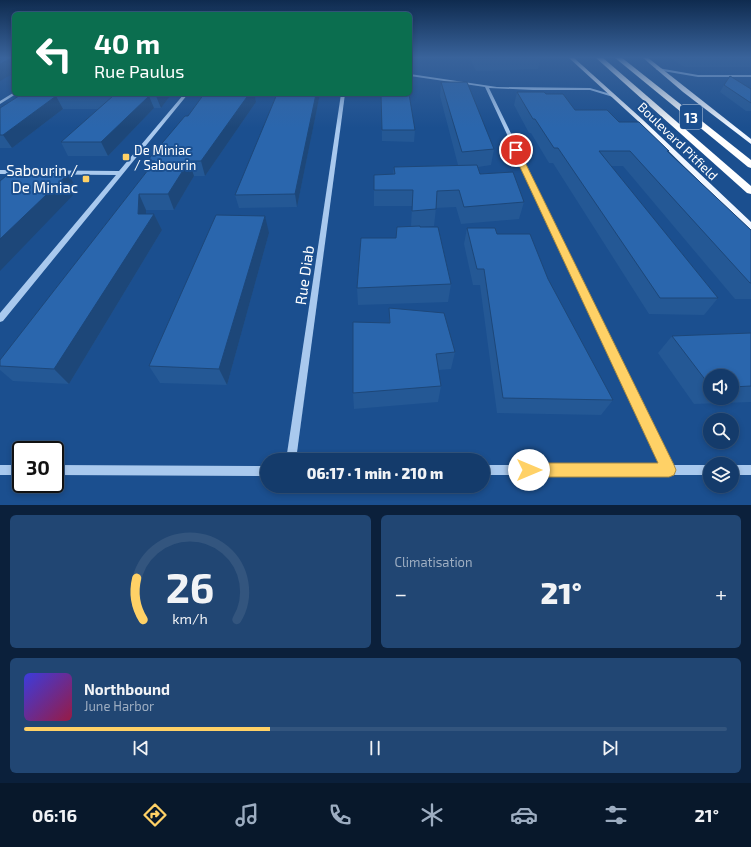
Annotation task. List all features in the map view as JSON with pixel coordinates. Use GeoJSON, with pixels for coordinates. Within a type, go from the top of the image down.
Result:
{"type":"FeatureCollection","features":[{"type":"Feature","properties":{"kind":"highway","name":"13"},"geometry":{"type":"LineString","coordinates":[[625,81],[751,191]]}},
{"type":"Feature","properties":{"kind":"highway","name":"13"},"geometry":{"type":"LineString","coordinates":[[647,81],[751,164]]}},
{"type":"Feature","properties":{"kind":"main road","name":"Boulevard Pitfield"},"geometry":{"type":"LineString","coordinates":[[596,81],[751,227]]}},
{"type":"Feature","properties":{"kind":"main road"},"geometry":{"type":"LineString","coordinates":[[679,81],[751,142]]}},
{"type":"Feature","properties":{"kind":"street"},"geometry":{"type":"LineString","coordinates":[[448,81],[486,86],[533,89],[590,89],[614,96]]}},
{"type":"Feature","properties":{"kind":"street"},"geometry":{"type":"LineString","coordinates":[[590,89],[599,83]]}},
{"type":"Feature","properties":{"kind":"street"},"geometry":{"type":"LineString","coordinates":[[486,86],[669,470]]}},
{"type":"Feature","properties":{"kind":"street"},"geometry":{"type":"LineString","coordinates":[[0,103],[12,95]]}},
{"type":"Feature","properties":{"kind":"street"},"geometry":{"type":"LineString","coordinates":[[0,319],[184,96]]}},
{"type":"Feature","properties":{"kind":"street","name":"Rue Diab"},"geometry":{"type":"LineString","coordinates":[[292,453],[343,96]]}},
{"type":"Feature","properties":{"kind":"street"},"geometry":{"type":"LineString","coordinates":[[0,172],[121,172]]}},
{"type":"Feature","properties":{"kind":"street"},"geometry":{"type":"LineString","coordinates":[[0,470],[12,470]]}},
{"type":"Feature","properties":{"kind":"street"},"geometry":{"type":"LineString","coordinates":[[64,470],[260,471]]}},
{"type":"Feature","properties":{"kind":"street"},"geometry":{"type":"LineString","coordinates":[[490,470],[703,470]]}},
{"type":"Feature","properties":{"kind":"street"},"geometry":{"type":"LineString","coordinates":[[739,470],[751,470]]}},
{"type":"Feature","properties":{"kind":"building"},"geometry":{"type":"Polygon","coordinates":[[[727,81],[737,81],[751,89],[751,103],[724,85],[727,81]]]}},
{"type":"Feature","properties":{"kind":"building"},"geometry":{"type":"Polygon","coordinates":[[[441,82],[467,82],[494,149],[462,152],[441,82]]]}},
{"type":"Feature","properties":{"kind":"building"},"geometry":{"type":"Polygon","coordinates":[[[517,92],[563,94],[575,110],[607,110],[619,122],[639,122],[669,151],[667,151],[751,230],[751,283],[630,151],[599,151],[718,298],[660,298],[558,148],[554,148],[535,119],[533,119],[517,92]]]}},
{"type":"Feature","properties":{"kind":"building"},"geometry":{"type":"Polygon","coordinates":[[[19,96],[56,96],[3,135],[0,135],[0,108],[19,96]]]}},
{"type":"Feature","properties":{"kind":"building"},"geometry":{"type":"Polygon","coordinates":[[[113,96],[149,96],[101,142],[61,142],[113,96]]]}},
{"type":"Feature","properties":{"kind":"building"},"geometry":{"type":"Polygon","coordinates":[[[203,96],[248,96],[201,161],[189,161],[168,194],[139,194],[138,214],[154,214],[54,369],[0,366],[0,360],[155,161],[147,161],[185,116],[188,116],[203,96]]]}},
{"type":"Feature","properties":{"kind":"building"},"geometry":{"type":"Polygon","coordinates":[[[276,96],[316,96],[295,194],[235,195],[276,96]]]}},
{"type":"Feature","properties":{"kind":"building"},"geometry":{"type":"Polygon","coordinates":[[[381,96],[409,96],[415,130],[382,130],[381,96]]]}},
{"type":"Feature","properties":{"kind":"building"},"geometry":{"type":"Polygon","coordinates":[[[477,165],[480,174],[513,172],[524,202],[464,207],[459,190],[437,191],[436,209],[412,211],[413,190],[374,190],[374,175],[395,174],[394,167],[477,165]]]}},
{"type":"Feature","properties":{"kind":"building"},"geometry":{"type":"Polygon","coordinates":[[[11,172],[68,174],[0,239],[0,181],[11,172]]]}},
{"type":"Feature","properties":{"kind":"building"},"geometry":{"type":"Polygon","coordinates":[[[216,215],[265,216],[219,369],[149,366],[216,215]]]}},
{"type":"Feature","properties":{"kind":"building"},"geometry":{"type":"Polygon","coordinates":[[[397,227],[438,227],[451,284],[357,288],[361,238],[396,238],[397,227]]]}},
{"type":"Feature","properties":{"kind":"building"},"geometry":{"type":"Polygon","coordinates":[[[467,228],[495,228],[497,234],[530,234],[548,279],[613,400],[503,398],[484,269],[477,269],[467,228]]]}},
{"type":"Feature","properties":{"kind":"building"},"geometry":{"type":"Polygon","coordinates":[[[389,308],[444,313],[455,352],[436,354],[441,386],[353,393],[353,322],[390,323],[389,308]]]}},
{"type":"Feature","properties":{"kind":"building"},"geometry":{"type":"Polygon","coordinates":[[[751,333],[751,386],[739,387],[739,369],[703,369],[703,377],[672,336],[751,333]]]}},
{"type":"Feature","properties":{"kind":"place","name":"De Miniac / Sabourin"},"geometry":{"type":"Point","coordinates":[126,157]}},
{"type":"Feature","properties":{"kind":"place","name":"Sabourin / De Miniac"},"geometry":{"type":"Point","coordinates":[86,179]}},
{"type":"Feature","properties":{"kind":"route"},"geometry":{"type":"LineString","coordinates":[[516,150],[669,470],[529,470]]}}]}
